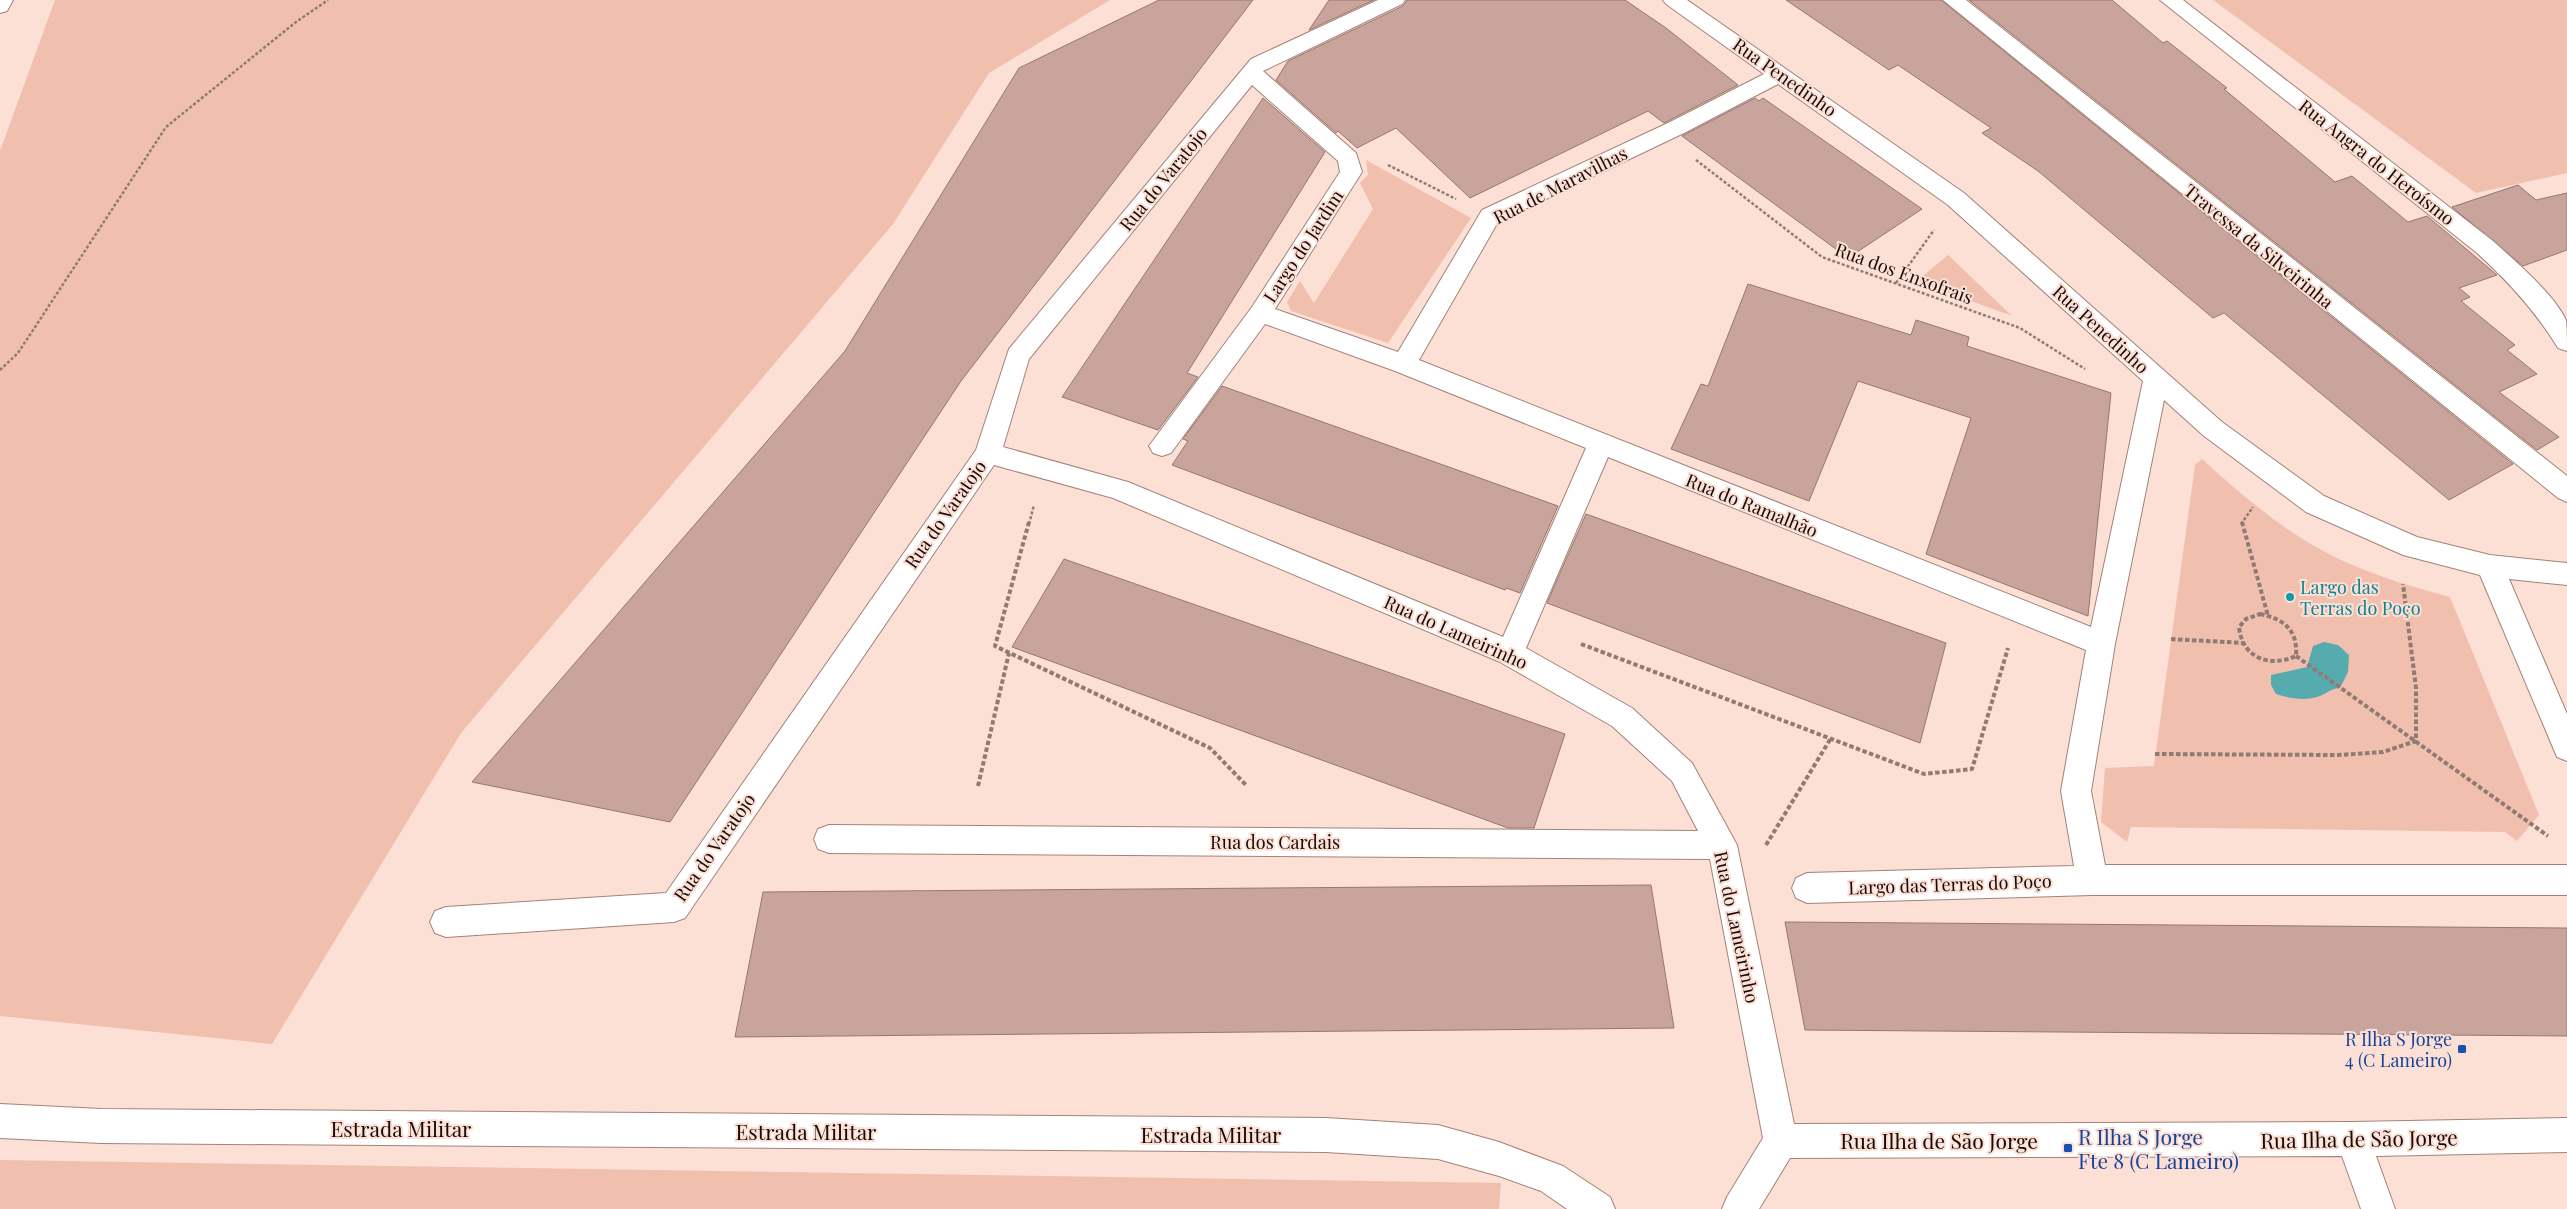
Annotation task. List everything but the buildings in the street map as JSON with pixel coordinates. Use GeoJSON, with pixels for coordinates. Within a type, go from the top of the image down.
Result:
{"type":"FeatureCollection","features":[{"type":"Feature","properties":{"kind":"street"},"geometry":{"type":"LineString","coordinates":[[0,7],[3,0]]}},
{"type":"Feature","properties":{"kind":"street","name":"Rua do Varatojo"},"geometry":{"type":"LineString","coordinates":[[446,922],[674,907],[988,452],[1018,356],[1258,64],[1395,0]]}},
{"type":"Feature","properties":{"kind":"street","name":"Rua Penedinho"},"geometry":{"type":"LineString","coordinates":[[1674,0],[1956,199],[2213,429],[2315,504],[2412,547],[2490,566],[2567,574]]}},
{"type":"Feature","properties":{"kind":"street","name":"Travessa da Silveirinha"},"geometry":{"type":"LineString","coordinates":[[1953,0],[2567,491]]}},
{"type":"Feature","properties":{"kind":"street","name":"Rua Angra do Heroísmo"},"geometry":{"type":"LineString","coordinates":[[2170,0],[2455,222],[2508,268],[2561,319],[2567,342]]}},
{"type":"Feature","properties":{"kind":"street","name":"Largo do Jardim"},"geometry":{"type":"LineString","coordinates":[[1251,72],[1348,158],[1351,172],[1260,313],[1404,364]]}},
{"type":"Feature","properties":{"kind":"street","name":"Rua de Maravilhas"},"geometry":{"type":"LineString","coordinates":[[1404,364],[1490,216],[1678,127],[1781,74]]}},
{"type":"Feature","properties":{"kind":"street"},"geometry":{"type":"LineString","coordinates":[[1162,446],[1260,313]]}},
{"type":"Feature","properties":{"kind":"street","name":"Rua do Ramalhão"},"geometry":{"type":"LineString","coordinates":[[1404,364],[2018,612],[2102,644]]}},
{"type":"Feature","properties":{"kind":"street"},"geometry":{"type":"LineString","coordinates":[[2092,880],[2076,791],[2102,644],[2156,379]]}},
{"type":"Feature","properties":{"kind":"street"},"geometry":{"type":"LineString","coordinates":[[1510,653],[1601,444]]}},
{"type":"Feature","properties":{"kind":"street","name":"Rua do Lameirinho"},"geometry":{"type":"LineString","coordinates":[[988,452],[1120,489],[1510,653],[1622,717],[1682,772],[1722,845],[1780,1141]]}},
{"type":"Feature","properties":{"kind":"street"},"geometry":{"type":"LineString","coordinates":[[2490,566],[2567,748]]}},
{"type":"Feature","properties":{"kind":"street","name":"Rua dos Cardais"},"geometry":{"type":"LineString","coordinates":[[829,839],[1722,845]]}},
{"type":"Feature","properties":{"kind":"street","name":"Largo das Terras do Poço"},"geometry":{"type":"LineString","coordinates":[[1807,888],[2092,880],[2567,880]]}},
{"type":"Feature","properties":{"kind":"street","name":"Estrada Militar"},"geometry":{"type":"LineString","coordinates":[[0,1121],[121,1126],[1326,1135],[1438,1142],[1464,1149],[1551,1178],[1598,1209]]}},
{"type":"Feature","properties":{"kind":"street","name":"Rua Ilha de São Jorge"},"geometry":{"type":"LineString","coordinates":[[1780,1141],[2353,1139],[2567,1135]]}},
{"type":"Feature","properties":{"kind":"street"},"geometry":{"type":"LineString","coordinates":[[2353,1139],[2378,1209]]}},
{"type":"Feature","properties":{"kind":"street"},"geometry":{"type":"LineString","coordinates":[[1739,1209],[1780,1141]]}},
{"type":"Feature","properties":{"kind":"path"},"geometry":{"type":"LineString","coordinates":[[0,370],[18,353],[166,127],[296,22],[328,0]]}},
{"type":"Feature","properties":{"kind":"path","name":"Rua dos Enxofrais"},"geometry":{"type":"LineString","coordinates":[[1678,127],[1691,155],[1822,257],[2020,328],[2085,370]]}},
{"type":"Feature","properties":{"kind":"path"},"geometry":{"type":"LineString","coordinates":[[1381,162],[1490,216]]}},
{"type":"Feature","properties":{"kind":"path"},"geometry":{"type":"LineString","coordinates":[[1896,283],[1956,199]]}},
{"type":"Feature","properties":{"kind":"path"},"geometry":{"type":"LineString","coordinates":[[1044,468],[995,646],[1210,748],[1246,786]]}},
{"type":"Feature","properties":{"kind":"path"},"geometry":{"type":"LineString","coordinates":[[2254,505],[2241,524],[2268,616]]}},
{"type":"Feature","properties":{"kind":"path"},"geometry":{"type":"LineString","coordinates":[[2403,584],[2416,688],[2416,741]]}},
{"type":"Feature","properties":{"kind":"path"},"geometry":{"type":"LineString","coordinates":[[1524,622],[1924,774],[1972,769],[2018,612]]}},
{"type":"Feature","properties":{"kind":"path"},"geometry":{"type":"LineString","coordinates":[[2251,615],[2268,616],[2287,626],[2298,641],[2296,656],[2284,662],[2266,661],[2256,656],[2243,643],[2238,628],[2240,622],[2251,615]]}},
{"type":"Feature","properties":{"kind":"path"},"geometry":{"type":"LineString","coordinates":[[2171,639],[2243,643]]}},
{"type":"Feature","properties":{"kind":"path"},"geometry":{"type":"LineString","coordinates":[[978,786],[1009,653]]}},
{"type":"Feature","properties":{"kind":"path"},"geometry":{"type":"LineString","coordinates":[[2296,656],[2552,840]]}},
{"type":"Feature","properties":{"kind":"path"},"geometry":{"type":"LineString","coordinates":[[1732,901],[1831,738]]}},
{"type":"Feature","properties":{"kind":"path"},"geometry":{"type":"LineString","coordinates":[[2155,754],[2340,755],[2383,752],[2416,741]]}},
{"type":"Feature","properties":{"kind":"shaded area"},"geometry":{"type":"Polygon","coordinates":[[[55,0],[1110,0],[989,73],[893,224],[461,733],[272,1044],[0,1016],[0,151],[55,0]]]}},
{"type":"Feature","properties":{"kind":"shaded area"},"geometry":{"type":"Polygon","coordinates":[[[2213,0],[2567,0],[2567,173],[2476,193],[2213,0]]]}},
{"type":"Feature","properties":{"kind":"shaded area"},"geometry":{"type":"Polygon","coordinates":[[[1366,160],[1471,218],[1388,343],[1291,311],[1287,302],[1300,281],[1314,303],[1373,209],[1360,183],[1368,175],[1366,160]]]}},
{"type":"Feature","properties":{"kind":"shaded area"},"geometry":{"type":"Polygon","coordinates":[[[1948,255],[2012,316],[1917,281],[1948,255]]]}},
{"type":"Feature","properties":{"kind":"shaded area"},"geometry":{"type":"Polygon","coordinates":[[[2202,459],[2228,483],[2284,527],[2330,555],[2380,576],[2450,597],[2539,815],[2517,841],[2505,832],[2131,827],[2127,842],[2101,822],[2105,768],[2154,766],[2195,465],[2202,459]]]}},
{"type":"Feature","properties":{"kind":"shaded area"},"geometry":{"type":"Polygon","coordinates":[[[0,1160],[1501,1183],[1499,1209],[0,1209],[0,1160]]]}},
{"type":"Feature","properties":{"kind":"water"},"geometry":{"type":"Polygon","coordinates":[[[2324,642],[2338,645],[2349,655],[2348,672],[2340,688],[2307,699],[2291,698],[2276,694],[2271,685],[2271,675],[2307,667],[2313,646],[2324,642]]]}},
{"type":"Feature","properties":{"kind":"place","name":"Largo das Terras do Poço"},"geometry":{"type":"Point","coordinates":[2290,597]}},
{"type":"Feature","properties":{"kind":"place","name":"R Ilha S Jorge 4 (C Lameiro)"},"geometry":{"type":"Point","coordinates":[2462,1049]}},
{"type":"Feature","properties":{"kind":"place","name":"R Ilha S Jorge Fte 8 (C Lameiro)"},"geometry":{"type":"Point","coordinates":[2068,1148]}}]}
